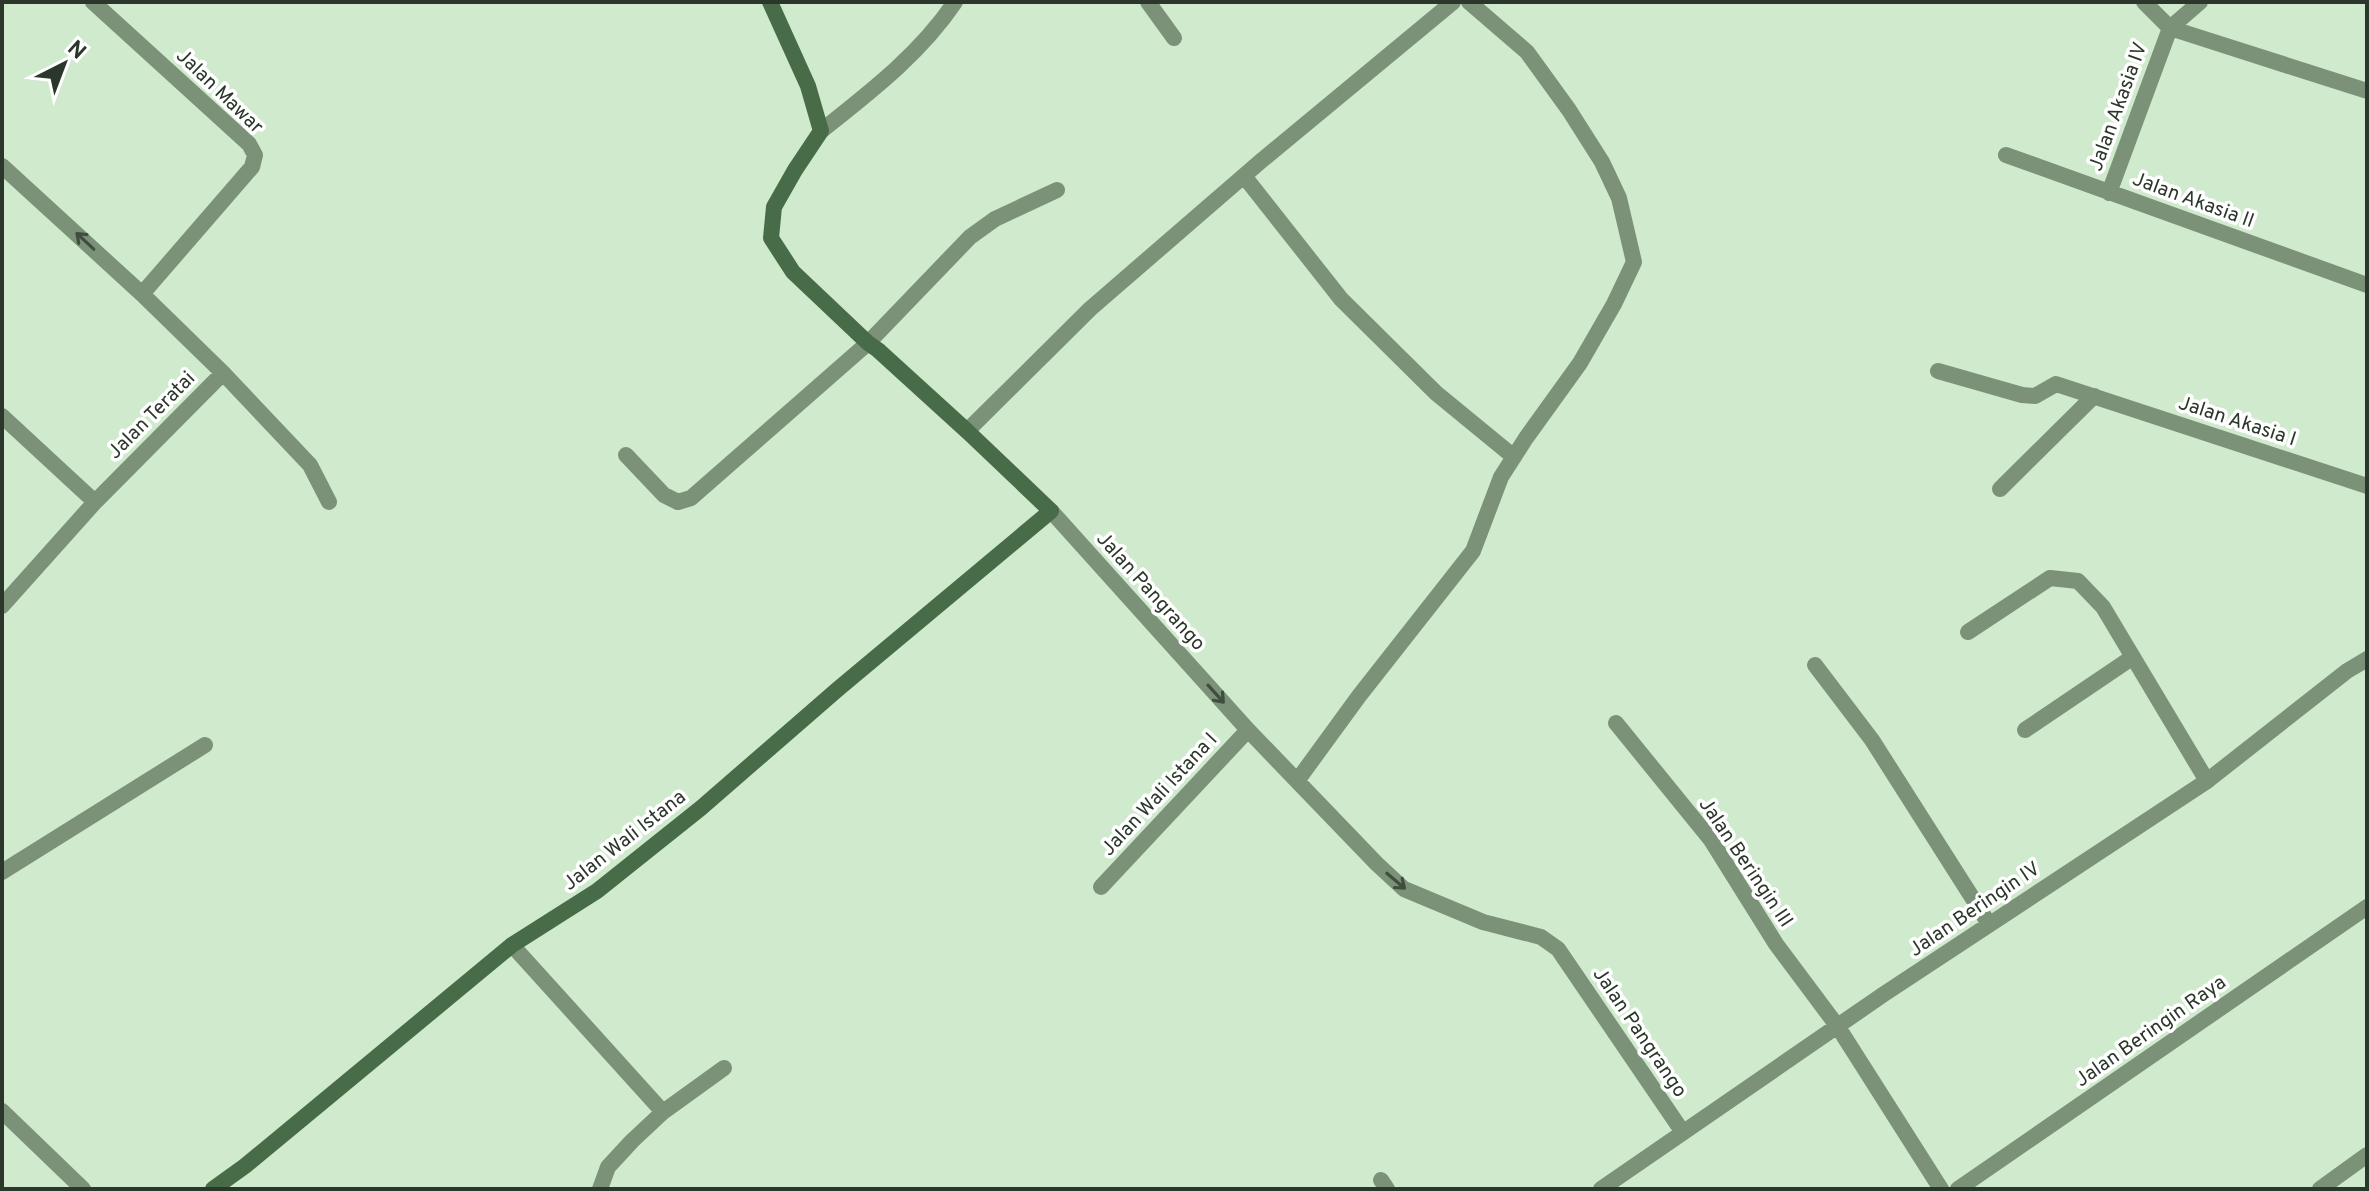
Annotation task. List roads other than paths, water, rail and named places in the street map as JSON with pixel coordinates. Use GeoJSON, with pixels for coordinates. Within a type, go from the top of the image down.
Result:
{"type":"FeatureCollection","features":[{"type":"Feature","properties":{"kind":"street","name":"Jalan Mawar"},"geometry":{"type":"LineString","coordinates":[[93,2],[249,144],[255,155],[252,167],[142,294]]}},
{"type":"Feature","properties":{"kind":"street"},"geometry":{"type":"LineString","coordinates":[[770,2],[808,86],[821,131],[910,57],[955,2]]}},
{"type":"Feature","properties":{"kind":"street"},"geometry":{"type":"LineString","coordinates":[[1148,2],[1174,38]]}},
{"type":"Feature","properties":{"kind":"street"},"geometry":{"type":"LineString","coordinates":[[967,431],[1090,309],[1453,2]]}},
{"type":"Feature","properties":{"kind":"street"},"geometry":{"type":"LineString","coordinates":[[1297,781],[1359,696],[1473,551],[1501,477],[1580,363],[1634,262],[1619,198],[1602,162],[1569,110],[1527,52],[1469,2]]}},
{"type":"Feature","properties":{"kind":"street"},"geometry":{"type":"LineString","coordinates":[[2144,2],[2170,28],[2367,91]]}},
{"type":"Feature","properties":{"kind":"street","name":"Jalan Akasia IV"},"geometry":{"type":"LineString","coordinates":[[2109,193],[2170,28],[2200,2]]}},
{"type":"Feature","properties":{"kind":"street","name":"Jalan Pangrango"},"geometry":{"type":"LineString","coordinates":[[821,131],[774,207],[771,238],[793,272],[1051,511],[1248,730],[1404,889],[1483,922],[1541,937],[1558,949],[1682,1131]]}},
{"type":"Feature","properties":{"kind":"street","name":"Jalan Akasia II"},"geometry":{"type":"LineString","coordinates":[[2006,155],[2367,285]]}},
{"type":"Feature","properties":{"kind":"street","name":"Jalan Teratai"},"geometry":{"type":"LineString","coordinates":[[2,166],[223,373],[95,502],[2,606]]}},
{"type":"Feature","properties":{"kind":"street"},"geometry":{"type":"LineString","coordinates":[[1244,176],[1341,299],[1436,393],[1514,457]]}},
{"type":"Feature","properties":{"kind":"street"},"geometry":{"type":"LineString","coordinates":[[626,455],[664,495],[678,502],[691,498],[868,343],[970,237],[995,219],[1057,190]]}},
{"type":"Feature","properties":{"kind":"street","name":"Jalan Akasia I"},"geometry":{"type":"LineString","coordinates":[[1938,371],[2022,395],[2035,396],[2056,384],[2367,486]]}},
{"type":"Feature","properties":{"kind":"street"},"geometry":{"type":"LineString","coordinates":[[223,373],[310,465],[329,502]]}},
{"type":"Feature","properties":{"kind":"street"},"geometry":{"type":"LineString","coordinates":[[2000,489],[2094,396]]}},
{"type":"Feature","properties":{"kind":"street"},"geometry":{"type":"LineString","coordinates":[[2,416],[95,502]]}},
{"type":"Feature","properties":{"kind":"street","name":"Jalan Wali Istana"},"geometry":{"type":"LineString","coordinates":[[213,1189],[245,1166],[512,945],[597,891],[643,854],[1051,511]]}},
{"type":"Feature","properties":{"kind":"street"},"geometry":{"type":"LineString","coordinates":[[1968,632],[2050,578],[2078,581],[2103,607],[2207,781]]}},
{"type":"Feature","properties":{"kind":"street"},"geometry":{"type":"LineString","coordinates":[[2025,730],[2133,657]]}},
{"type":"Feature","properties":{"kind":"street","name":"Jalan Beringin IV"},"geometry":{"type":"LineString","coordinates":[[1601,1189],[1989,924],[2207,781],[2335,680],[2367,659]]}},
{"type":"Feature","properties":{"kind":"street"},"geometry":{"type":"LineString","coordinates":[[1815,665],[1872,740],[1989,924]]}},
{"type":"Feature","properties":{"kind":"street","name":"Jalan Beringin III"},"geometry":{"type":"LineString","coordinates":[[1616,723],[1711,840],[1776,944],[1838,1027],[1941,1189]]}},
{"type":"Feature","properties":{"kind":"street","name":"Jalan Wali Istana I"},"geometry":{"type":"LineString","coordinates":[[1101,887],[1248,730]]}},
{"type":"Feature","properties":{"kind":"street"},"geometry":{"type":"LineString","coordinates":[[2,872],[205,745]]}},
{"type":"Feature","properties":{"kind":"street","name":"Jalan Beringin Raya"},"geometry":{"type":"LineString","coordinates":[[1958,1189],[2367,907]]}},
{"type":"Feature","properties":{"kind":"street"},"geometry":{"type":"LineString","coordinates":[[512,945],[663,1112]]}},
{"type":"Feature","properties":{"kind":"street"},"geometry":{"type":"LineString","coordinates":[[600,1189],[608,1167],[663,1112],[724,1068]]}},
{"type":"Feature","properties":{"kind":"street"},"geometry":{"type":"LineString","coordinates":[[2,1111],[83,1189]]}},
{"type":"Feature","properties":{"kind":"street"},"geometry":{"type":"LineString","coordinates":[[2320,1189],[2367,1155]]}}]}
